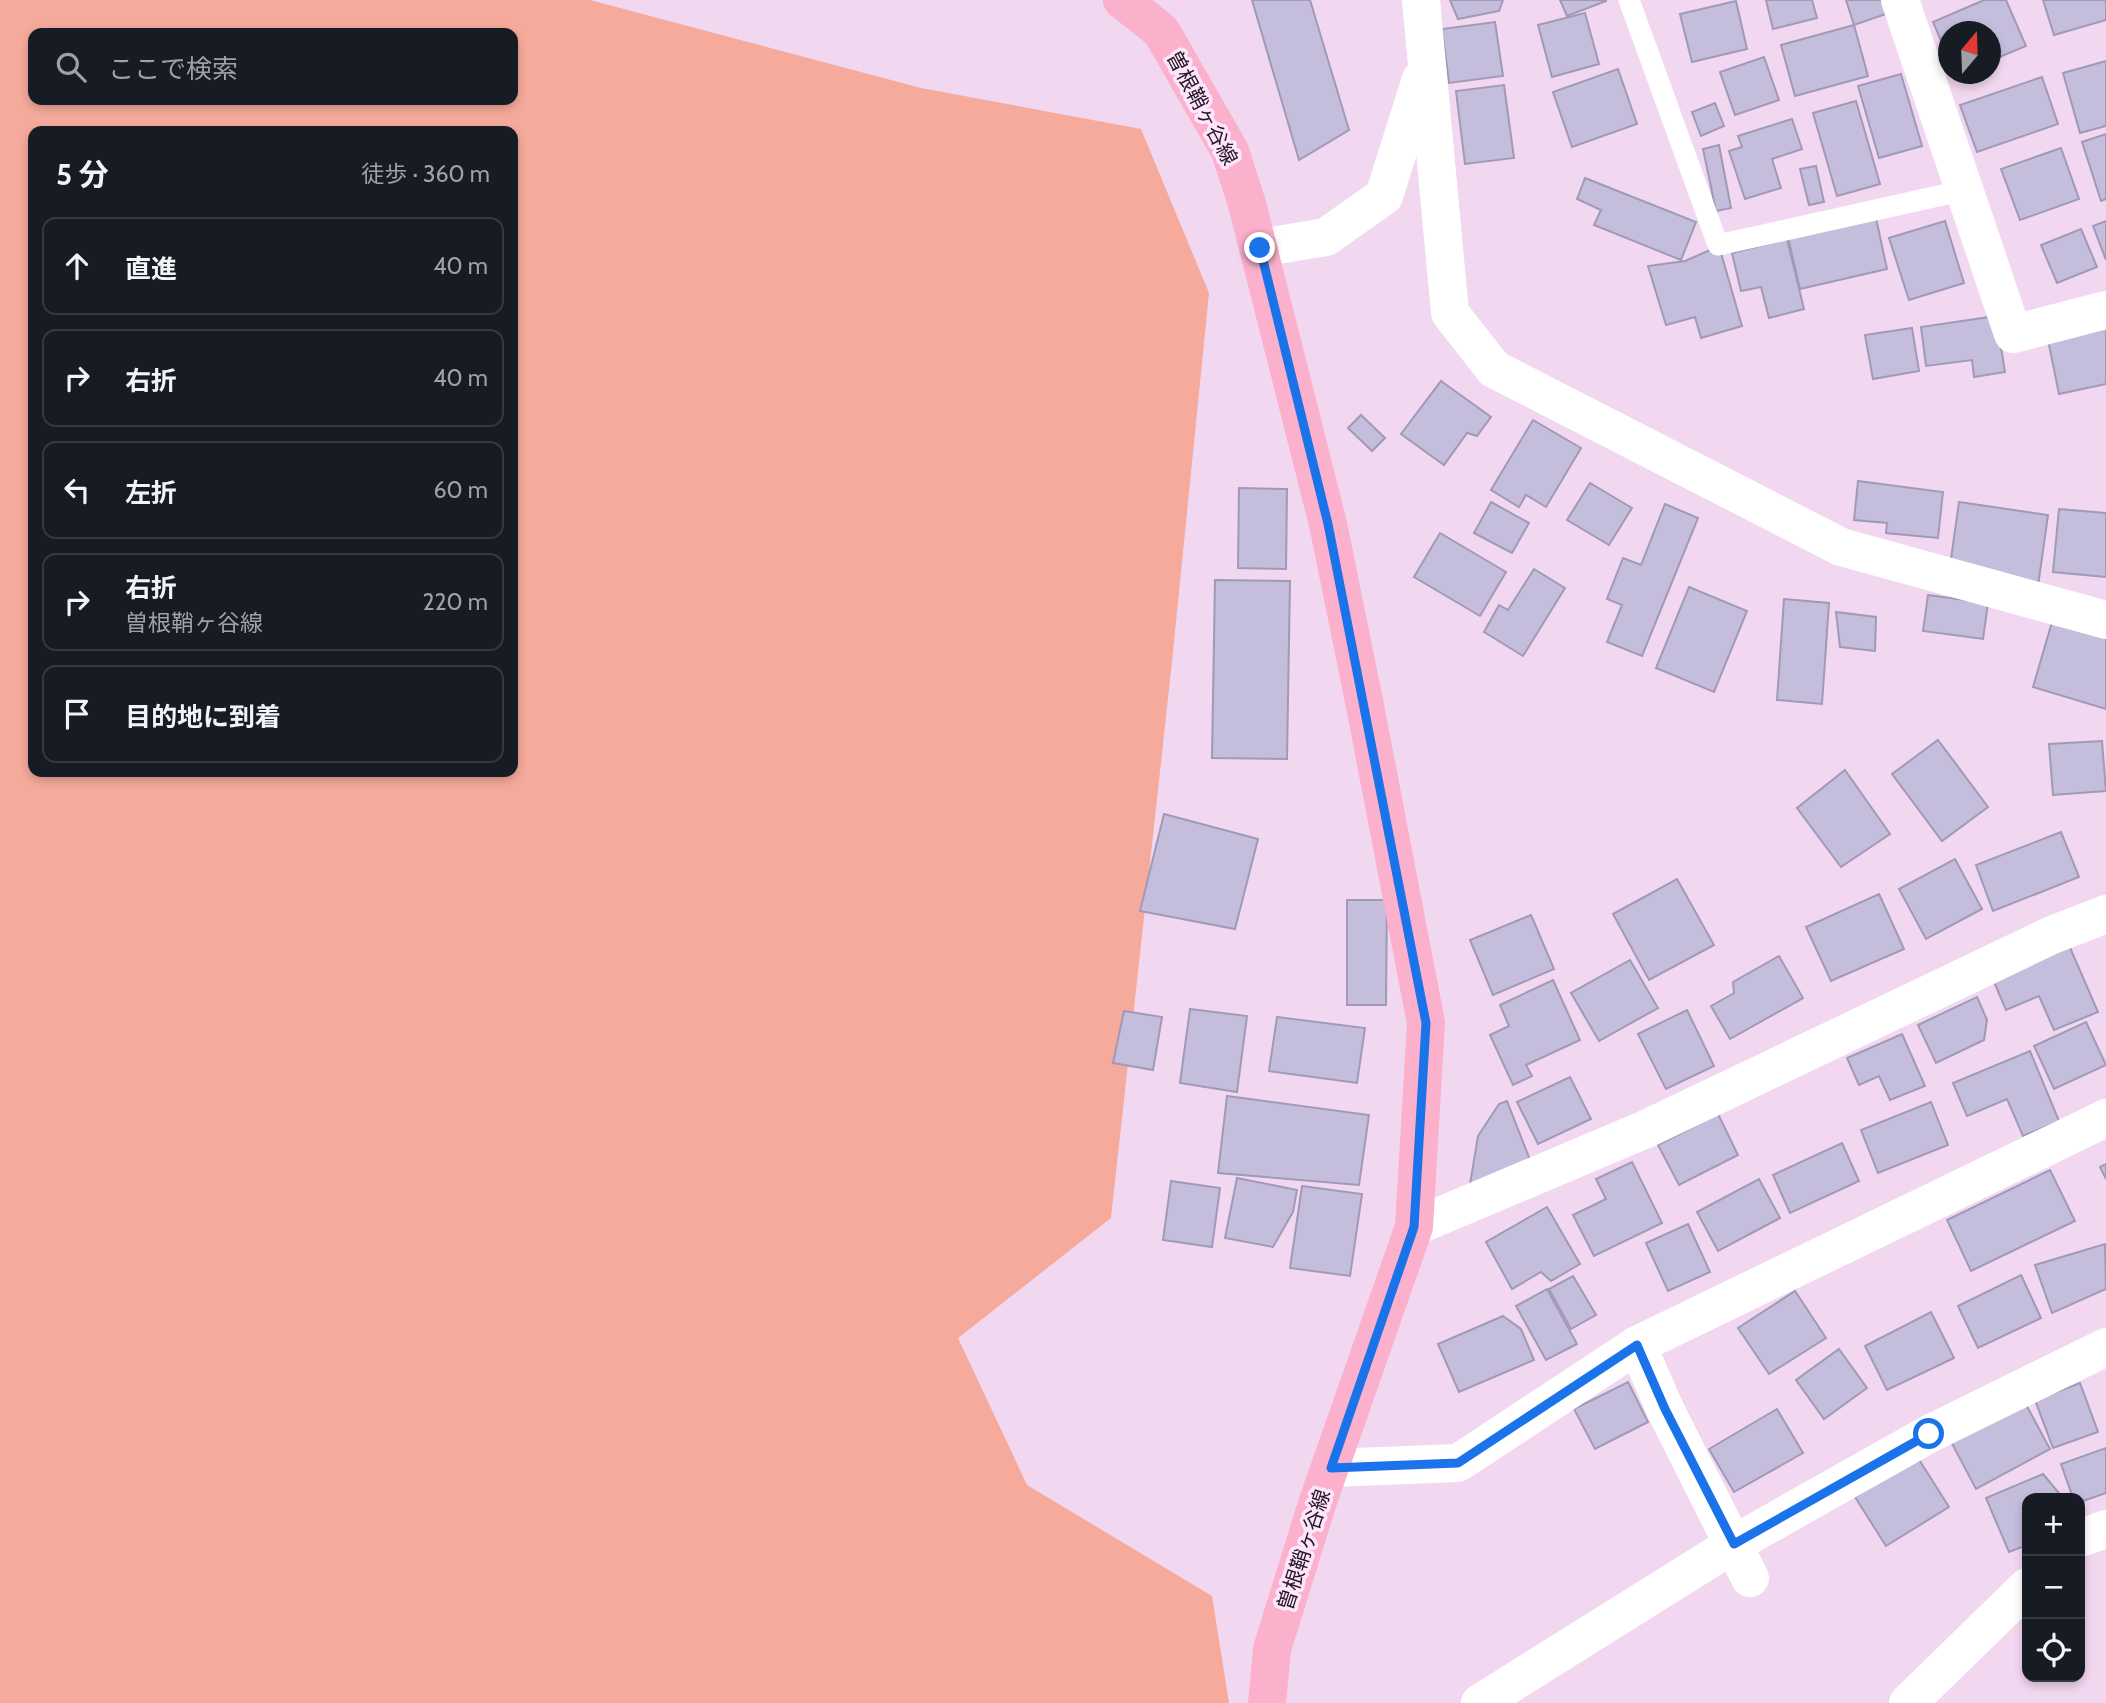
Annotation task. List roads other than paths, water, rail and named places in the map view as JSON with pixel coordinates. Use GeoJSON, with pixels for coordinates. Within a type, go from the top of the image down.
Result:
{"type":"FeatureCollection","features":[{"type":"Feature","properties":{"kind":"main road","name":"曽根鞘ヶ谷線"},"geometry":{"type":"LineString","coordinates":[[1122,0],[1161,31],[1230,151],[1260,248],[1328,524],[1426,1023],[1414,1227],[1318,1501],[1272,1649],[1266,1703]]}},
{"type":"Feature","properties":{"kind":"street"},"geometry":{"type":"LineString","coordinates":[[1421,0],[1450,313],[1494,369],[1841,547],[2106,620]]}},
{"type":"Feature","properties":{"kind":"street"},"geometry":{"type":"LineString","coordinates":[[1900,0],[2013,334],[2106,310]]}},
{"type":"Feature","properties":{"kind":"street"},"geometry":{"type":"LineString","coordinates":[[1260,248],[1326,237],[1384,196],[1425,64]]}},
{"type":"Feature","properties":{"kind":"street"},"geometry":{"type":"LineString","coordinates":[[1414,1227],[1646,1129],[2052,935],[2106,914]]}},
{"type":"Feature","properties":{"kind":"street"},"geometry":{"type":"LineString","coordinates":[[1331,1468],[1458,1463],[1637,1345],[2106,1118]]}},
{"type":"Feature","properties":{"kind":"street"},"geometry":{"type":"LineString","coordinates":[[1637,1345],[1665,1409],[1751,1578]]}},
{"type":"Feature","properties":{"kind":"street"},"geometry":{"type":"LineString","coordinates":[[1480,1703],[1734,1544],[1929,1434],[2106,1347]]}},
{"type":"Feature","properties":{"kind":"street"},"geometry":{"type":"LineString","coordinates":[[2085,1536],[2106,1529]]}},
{"type":"Feature","properties":{"kind":"street"},"geometry":{"type":"LineString","coordinates":[[1908,1703],[2022,1592]]}},
{"type":"Feature","properties":{"kind":"lane"},"geometry":{"type":"LineString","coordinates":[[1629,0],[1718,245],[1965,190]]}}]}
